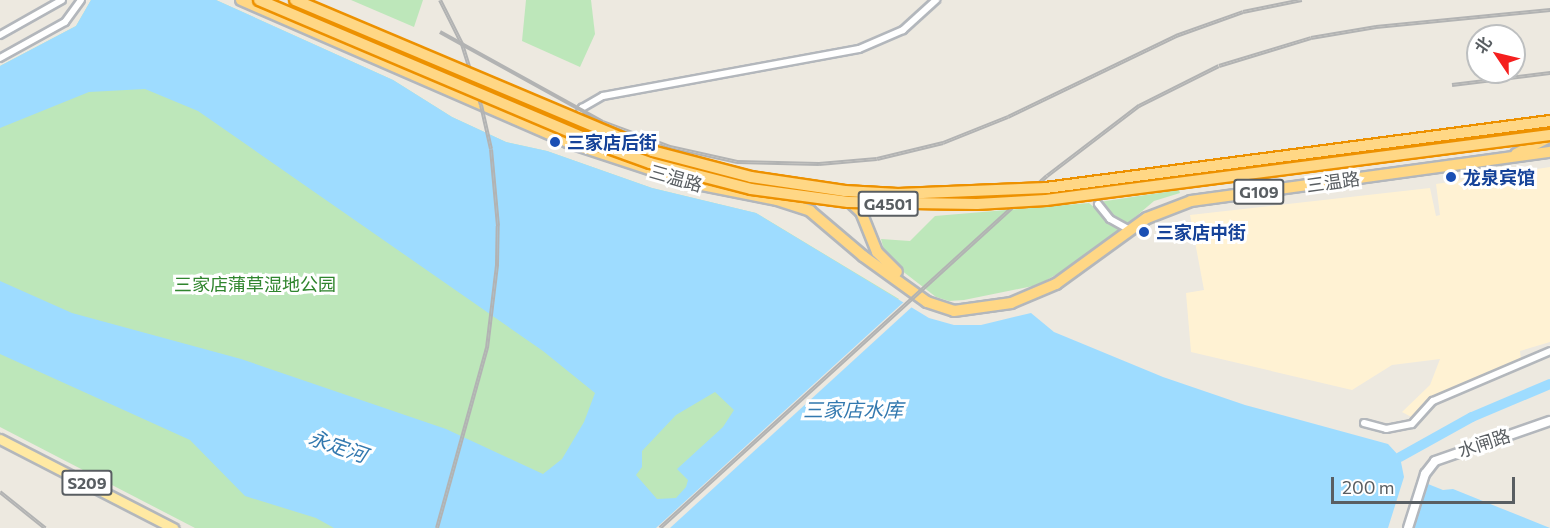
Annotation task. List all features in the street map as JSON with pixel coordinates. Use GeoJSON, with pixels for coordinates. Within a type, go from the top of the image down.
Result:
{"type":"FeatureCollection","features":[{"type":"Feature","properties":{"kind":"highway","name":"三温路"},"geometry":{"type":"LineString","coordinates":[[241,0],[567,142],[692,183],[777,200],[810,211],[862,256],[940,309],[971,311],[1035,293],[1075,273],[1130,230],[1169,208],[1191,201],[1550,152]]}},
{"type":"Feature","properties":{"kind":"highway","name":"G4501"},"geometry":{"type":"LineString","coordinates":[[259,0],[589,141],[650,163],[751,189],[848,202],[977,204],[1046,200],[1550,136]]}},
{"type":"Feature","properties":{"kind":"highway","name":"三温路"},"geometry":{"type":"LineString","coordinates":[[295,0],[575,123],[652,151],[698,165],[845,197],[861,212],[877,252],[888,266],[942,305],[971,306],[1035,293]]}},
{"type":"Feature","properties":{"kind":"highway"},"geometry":{"type":"LineString","coordinates":[[333,17],[652,151]]}},
{"type":"Feature","properties":{"kind":"highway","name":"G4501"},"geometry":{"type":"LineString","coordinates":[[806,187],[898,194],[1046,188],[1550,121]]}},
{"type":"Feature","properties":{"kind":"highway"},"geometry":{"type":"LineString","coordinates":[[1508,158],[1550,136]]}},
{"type":"Feature","properties":{"kind":"main road","name":"S209"},"geometry":{"type":"LineString","coordinates":[[0,439],[173,528]]}},
{"type":"Feature","properties":{"kind":"street"},"geometry":{"type":"LineString","coordinates":[[0,35],[62,0]]}},
{"type":"Feature","properties":{"kind":"street"},"geometry":{"type":"LineString","coordinates":[[0,58],[65,22],[81,0]]}},
{"type":"Feature","properties":{"kind":"street"},"geometry":{"type":"LineString","coordinates":[[567,142],[582,108],[603,96],[884,41],[936,0]]}},
{"type":"Feature","properties":{"kind":"street"},"geometry":{"type":"LineString","coordinates":[[1098,204],[1110,219],[1130,230]]}},
{"type":"Feature","properties":{"kind":"street"},"geometry":{"type":"LineString","coordinates":[[1364,423],[1386,429],[1412,424],[1433,401],[1550,351]]}},
{"type":"Feature","properties":{"kind":"street","name":"水闸路"},"geometry":{"type":"LineString","coordinates":[[1408,528],[1425,474],[1443,456],[1550,421]]}},
{"type":"Feature","properties":{"kind":"shaded area","name":"龙泉宾馆"},"geometry":{"type":"Polygon","coordinates":[[[1550,167],[1550,342],[1520,351],[1521,359],[1430,400],[1415,419],[1402,412],[1430,385],[1440,359],[1392,365],[1352,390],[1191,352],[1186,293],[1204,290],[1190,215],[1430,188],[1436,216],[1440,215],[1436,184],[1550,167]]]}},
{"type":"Feature","properties":{"kind":"green space","name":"三家店水库"},"geometry":{"type":"Polygon","coordinates":[[[91,0],[216,0],[393,80],[452,117],[506,142],[547,151],[652,188],[756,213],[899,299],[648,528],[195,528],[0,427],[0,66],[76,26],[91,0]]]}},
{"type":"Feature","properties":{"kind":"green space"},"geometry":{"type":"Polygon","coordinates":[[[351,0],[423,0],[414,27],[351,0]]]}},
{"type":"Feature","properties":{"kind":"green space"},"geometry":{"type":"Polygon","coordinates":[[[526,0],[591,0],[595,34],[580,67],[522,41],[526,0]]]}},
{"type":"Feature","properties":{"kind":"green space"},"geometry":{"type":"Polygon","coordinates":[[[1179,190],[1180,193],[1154,201],[1127,224],[1109,214],[1099,202],[1179,190]]]}},
{"type":"Feature","properties":{"kind":"green space"},"geometry":{"type":"Polygon","coordinates":[[[1089,203],[1120,230],[1085,258],[1038,285],[964,300],[949,301],[936,297],[901,270],[884,250],[881,239],[910,241],[935,216],[1089,203]]]}},
{"type":"Feature","properties":{"kind":"water","name":"三家店水库"},"geometry":{"type":"Polygon","coordinates":[[[91,0],[216,0],[393,80],[452,117],[506,142],[547,151],[652,188],[756,213],[929,318],[954,325],[981,325],[1031,313],[1054,332],[1163,377],[1245,405],[1388,444],[1400,457],[1404,477],[1388,528],[334,528],[316,518],[245,496],[190,440],[0,354],[0,281],[72,313],[241,359],[446,429],[543,474],[562,459],[584,422],[595,393],[543,351],[198,111],[145,89],[89,92],[0,128],[0,66],[76,26],[91,0]],[[715,392],[676,415],[642,451],[642,467],[636,475],[657,499],[676,498],[686,487],[688,480],[677,469],[723,427],[734,410],[715,392]]]}},
{"type":"Feature","properties":{"kind":"water"},"geometry":{"type":"Polygon","coordinates":[[[1428,484],[1443,490],[1453,489],[1550,528],[1413,528],[1428,484]]]}},
{"type":"Feature","properties":{"kind":"pier"},"geometry":{"type":"Polygon","coordinates":[[[906,300],[914,305],[670,528],[656,528],[906,300]]]}},
{"type":"Feature","properties":{"kind":"waterway"},"geometry":{"type":"LineString","coordinates":[[1400,457],[1472,417],[1550,384]]}},
{"type":"Feature","properties":{"kind":"railway"},"geometry":{"type":"LineString","coordinates":[[437,528],[487,348],[497,265],[498,226],[491,149],[481,105],[462,44],[440,0]]}},
{"type":"Feature","properties":{"kind":"railway"},"geometry":{"type":"LineString","coordinates":[[440,32],[603,122],[670,147],[737,162],[819,164],[877,159],[943,143],[1008,117],[1176,36],[1243,12],[1302,0]]}},
{"type":"Feature","properties":{"kind":"railway"},"geometry":{"type":"LineString","coordinates":[[660,528],[1047,176],[1139,106],[1219,66],[1311,38],[1376,27],[1550,10]]}},
{"type":"Feature","properties":{"kind":"railway"},"geometry":{"type":"LineString","coordinates":[[1452,85],[1550,73]]}},
{"type":"Feature","properties":{"kind":"railway"},"geometry":{"type":"LineString","coordinates":[[0,492],[45,528]]}},
{"type":"Feature","properties":{"kind":"place","name":"三家店后街"},"geometry":{"type":"Point","coordinates":[555,142]}},
{"type":"Feature","properties":{"kind":"place","name":"龙泉宾馆"},"geometry":{"type":"Point","coordinates":[1451,177]}},
{"type":"Feature","properties":{"kind":"place","name":"三家店中街"},"geometry":{"type":"Point","coordinates":[1144,232]}},
{"type":"Feature","properties":{"kind":"park label","name":"三家店蒲草湿地公园"},"geometry":{"type":"Point","coordinates":[255,284]}},
{"type":"Feature","properties":{"kind":"water label","name":"永定河"},"geometry":{"type":"Point","coordinates":[338,446]}}]}
